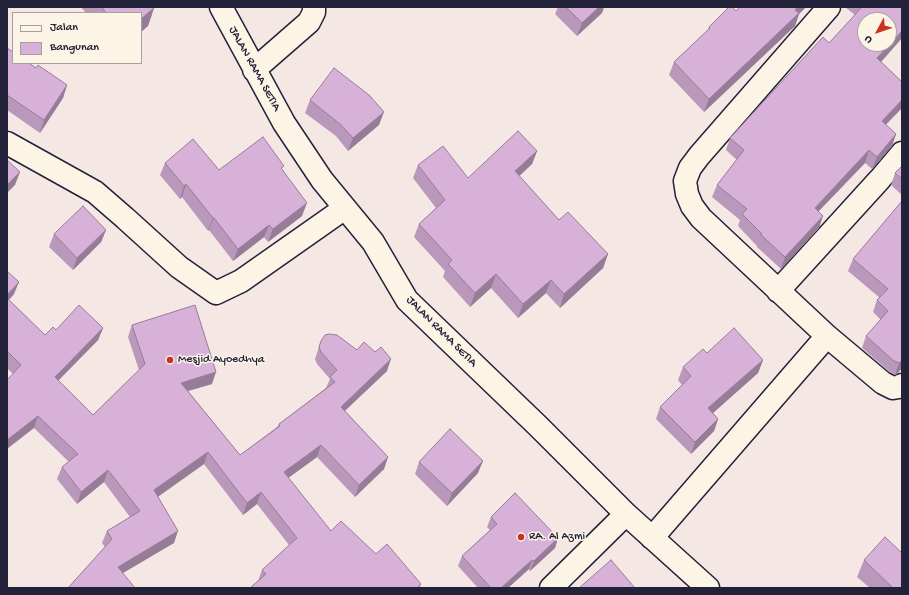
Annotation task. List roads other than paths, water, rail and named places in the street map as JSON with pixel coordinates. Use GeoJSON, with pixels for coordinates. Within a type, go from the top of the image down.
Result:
{"type":"FeatureCollection","features":[{"type":"Feature","properties":{"kind":"street","name":"JALAN RAMA SETIA"},"geometry":{"type":"LineString","coordinates":[[221,7],[284,123],[322,180],[373,242],[407,300],[538,426],[626,514],[708,588]]}},
{"type":"Feature","properties":{"kind":"street"},"geometry":{"type":"LineString","coordinates":[[254,70],[309,22],[314,12],[314,7]]}},
{"type":"Feature","properties":{"kind":"street"},"geometry":{"type":"LineString","coordinates":[[829,7],[699,156],[690,168],[686,180],[687,194],[692,206],[701,218],[827,336],[883,383],[893,388],[902,385]]}},
{"type":"Feature","properties":{"kind":"street"},"geometry":{"type":"LineString","coordinates":[[7,143],[95,192],[179,267],[216,293],[241,281],[346,208]]}},
{"type":"Feature","properties":{"kind":"street"},"geometry":{"type":"LineString","coordinates":[[778,290],[902,153]]}},
{"type":"Feature","properties":{"kind":"street"},"geometry":{"type":"LineString","coordinates":[[652,538],[827,336]]}},
{"type":"Feature","properties":{"kind":"street"},"geometry":{"type":"LineString","coordinates":[[551,588],[626,514]]}},
{"type":"Feature","properties":{"kind":"place","name":"Mesjid Ayoedhya"},"geometry":{"type":"Point","coordinates":[170,360]}},
{"type":"Feature","properties":{"kind":"place","name":"RA. Al Azmi"},"geometry":{"type":"Point","coordinates":[521,537]}}]}
